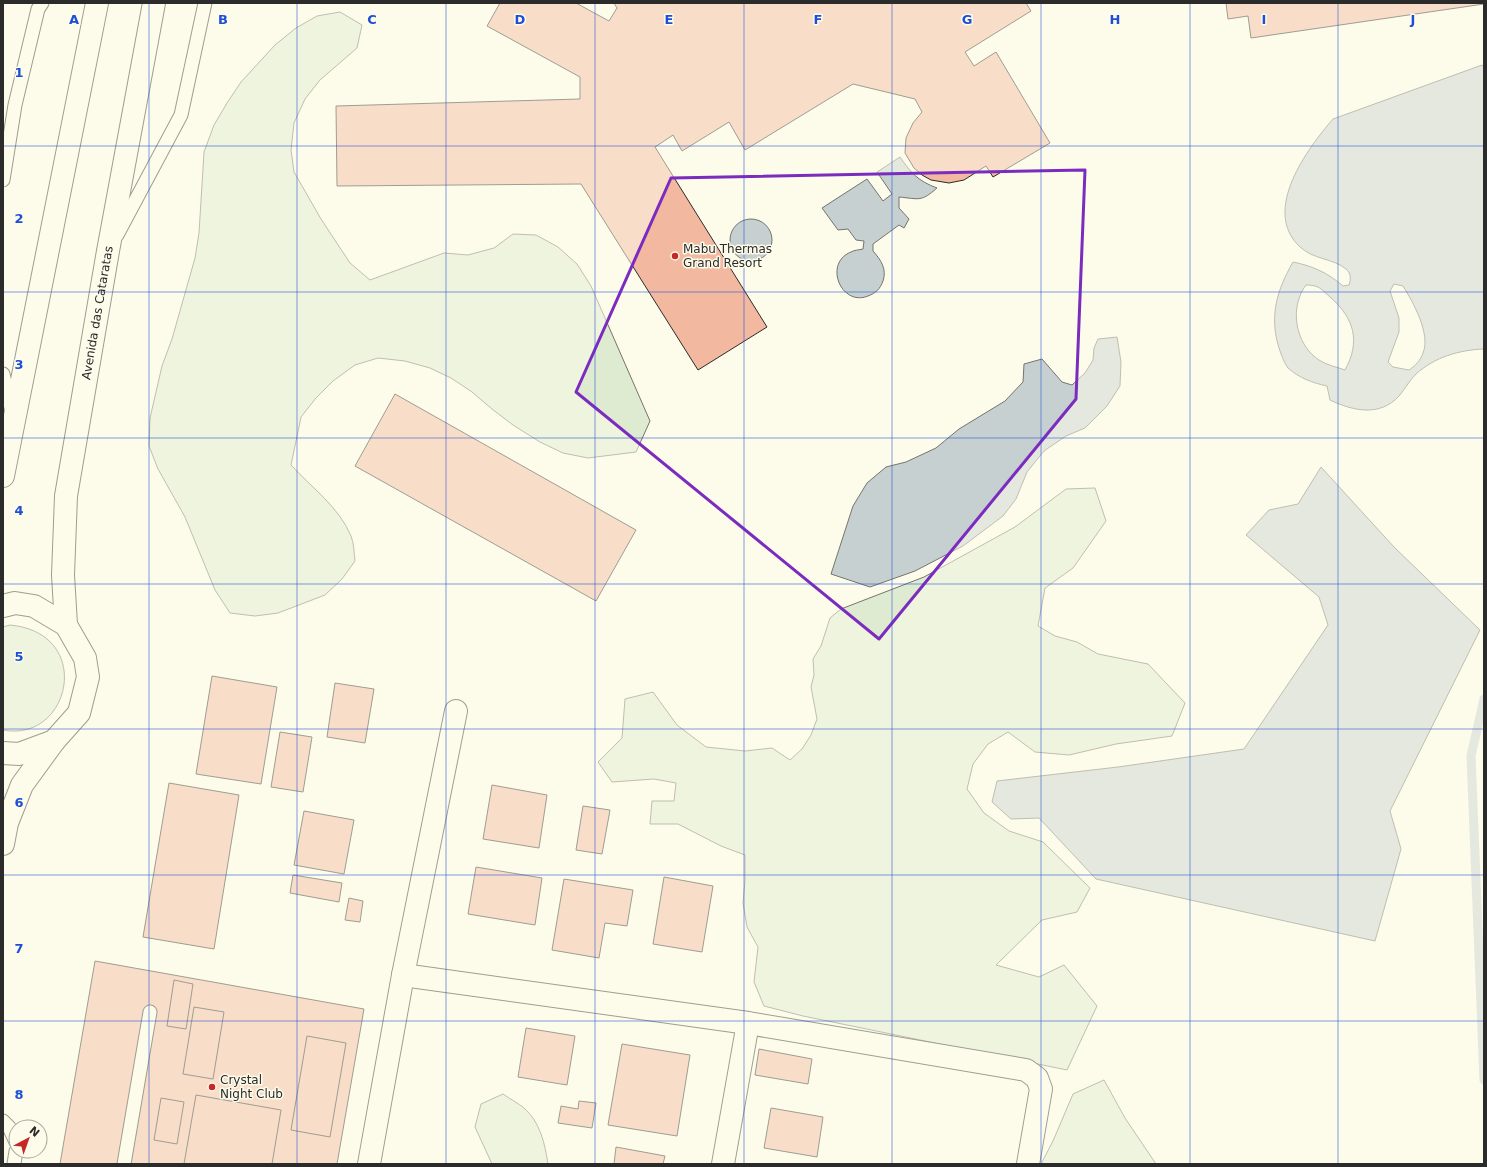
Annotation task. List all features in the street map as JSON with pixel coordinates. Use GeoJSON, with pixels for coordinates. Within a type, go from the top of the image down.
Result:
{"type":"FeatureCollection","features":[{"type":"Feature","properties":{"kind":"main road"},"geometry":{"type":"LineString","coordinates":[[3,476],[97,3]]}},
{"type":"Feature","properties":{"kind":"main road","name":"Avenida das Cataratas"},"geometry":{"type":"LineString","coordinates":[[66,625],[63,575],[66,496],[108,250],[154,3]]}},
{"type":"Feature","properties":{"kind":"main road"},"geometry":{"type":"LineString","coordinates":[[3,606],[15,603],[34,606],[66,625],[85,658],[88,677],[79,713],[54,741],[22,784],[7,823],[3,844]]}},
{"type":"Feature","properties":{"kind":"main road"},"geometry":{"type":"LineString","coordinates":[[369,1164],[403,975],[456,711]]}},
{"type":"Feature","properties":{"kind":"main road"},"geometry":{"type":"LineString","coordinates":[[3,753],[19,754],[54,741]]}},
{"type":"Feature","properties":{"kind":"main road"},"geometry":{"type":"LineString","coordinates":[[403,975],[748,1023],[1026,1070],[1037,1078],[1041,1089],[1028,1164]]}},
{"type":"Feature","properties":{"kind":"main road"},"geometry":{"type":"LineString","coordinates":[[723,1164],[748,1023]]}},
{"type":"Feature","properties":{"kind":"lane"},"geometry":{"type":"LineString","coordinates":[[3,180],[15,105],[38,9],[42,3]]}},
{"type":"Feature","properties":{"kind":"lane"},"geometry":{"type":"LineString","coordinates":[[108,250],[180,115],[206,3]]}},
{"type":"Feature","properties":{"kind":"lane"},"geometry":{"type":"LineString","coordinates":[[3,374],[14,421]]}},
{"type":"Feature","properties":{"kind":"lane"},"geometry":{"type":"LineString","coordinates":[[124,1164],[150,1012]]}},
{"type":"Feature","properties":{"kind":"highlighted area"},"geometry":{"type":"Polygon","coordinates":[[[1085,170],[1076,399],[879,639],[576,392],[671,178],[1085,170]]]}},
{"type":"Feature","properties":{"kind":"green space"},"geometry":{"type":"Polygon","coordinates":[[[340,12],[362,25],[357,48],[320,80],[305,99],[294,123],[291,150],[294,172],[321,219],[350,263],[370,280],[444,253],[468,255],[494,248],[513,234],[536,235],[558,247],[577,264],[591,286],[650,421],[636,452],[588,458],[563,453],[540,442],[513,425],[472,392],[451,378],[430,368],[405,361],[378,358],[355,365],[333,381],[316,398],[301,417],[291,465],[340,516],[352,539],[355,561],[342,579],[325,595],[278,613],[255,616],[230,613],[215,590],[185,517],[158,469],[149,446],[150,418],[162,366],[172,339],[195,258],[199,233],[204,152],[214,125],[241,82],[275,45],[296,28],[317,16],[340,12]]]}},
{"type":"Feature","properties":{"kind":"green space"},"geometry":{"type":"Polygon","coordinates":[[[1095,488],[1106,521],[1073,568],[1045,588],[1038,626],[1055,636],[1077,642],[1098,654],[1148,664],[1185,703],[1172,736],[1116,744],[1069,755],[1035,752],[1008,732],[988,744],[973,764],[967,789],[984,813],[1009,831],[1043,842],[1090,888],[1077,912],[1042,920],[996,965],[1039,977],[1064,965],[1097,1006],[1067,1070],[803,1016],[764,1006],[754,982],[758,947],[747,927],[743,903],[745,855],[721,846],[678,824],[650,824],[652,801],[674,801],[676,783],[654,779],[612,782],[598,762],[622,738],[625,699],[653,692],[677,725],[706,747],[745,751],[772,748],[790,760],[802,749],[811,735],[817,719],[811,687],[814,675],[813,659],[821,646],[830,618],[841,609],[924,577],[1015,527],[1066,489],[1095,488]]]}},
{"type":"Feature","properties":{"kind":"green space"},"geometry":{"type":"Polygon","coordinates":[[[10,625],[37,632],[54,647],[63,665],[64,685],[58,705],[45,720],[26,730],[3,730],[3,627],[10,625]]]}},
{"type":"Feature","properties":{"kind":"green space"},"geometry":{"type":"Polygon","coordinates":[[[1104,1080],[1125,1118],[1156,1164],[1041,1164],[1053,1141],[1073,1094],[1104,1080]]]}},
{"type":"Feature","properties":{"kind":"green space"},"geometry":{"type":"Polygon","coordinates":[[[503,1094],[524,1108],[534,1120],[541,1134],[548,1164],[492,1164],[475,1127],[481,1104],[503,1094]]]}},
{"type":"Feature","properties":{"kind":"shaded area"},"geometry":{"type":"Polygon","coordinates":[[[1482,65],[1484,68],[1484,349],[1457,353],[1431,363],[1411,379],[1392,403],[1375,409],[1357,409],[1330,400],[1327,386],[1306,380],[1288,368],[1279,348],[1276,336],[1276,304],[1287,272],[1293,262],[1320,271],[1332,277],[1343,286],[1349,285],[1350,283],[1350,274],[1341,265],[1310,254],[1299,246],[1289,231],[1285,215],[1287,198],[1292,180],[1312,146],[1333,119],[1482,65]],[[1394,284],[1390,291],[1399,318],[1399,332],[1388,362],[1393,367],[1409,370],[1418,363],[1422,356],[1425,345],[1425,337],[1420,318],[1403,286],[1394,284]],[[1306,285],[1300,295],[1296,313],[1302,340],[1306,348],[1319,360],[1328,365],[1345,370],[1353,349],[1354,340],[1350,322],[1338,305],[1322,290],[1314,286],[1306,285]]]}},
{"type":"Feature","properties":{"kind":"shaded area"},"geometry":{"type":"Polygon","coordinates":[[[900,157],[916,176],[937,188],[923,198],[899,197],[899,208],[909,219],[904,228],[899,225],[873,244],[873,251],[881,261],[884,269],[884,277],[882,284],[873,294],[858,298],[843,290],[837,274],[838,265],[843,258],[855,250],[863,249],[864,241],[856,240],[848,229],[838,230],[822,208],[867,179],[883,201],[892,194],[877,172],[900,157]]]}},
{"type":"Feature","properties":{"kind":"shaded area"},"geometry":{"type":"Polygon","coordinates":[[[747,219],[755,219],[766,225],[772,236],[772,244],[766,255],[755,261],[747,261],[736,255],[730,244],[730,236],[736,225],[747,219]]]}},
{"type":"Feature","properties":{"kind":"shaded area"},"geometry":{"type":"Polygon","coordinates":[[[1117,337],[1121,362],[1120,386],[1107,406],[1085,428],[1066,436],[1044,451],[1027,472],[1016,499],[1003,516],[963,546],[915,571],[870,587],[831,574],[853,506],[867,483],[886,467],[906,462],[936,448],[959,429],[1005,401],[1023,382],[1024,364],[1042,359],[1062,382],[1072,385],[1085,373],[1093,360],[1094,348],[1098,339],[1117,337]]]}},
{"type":"Feature","properties":{"kind":"shaded area"},"geometry":{"type":"Polygon","coordinates":[[[1321,467],[1394,547],[1480,630],[1390,811],[1401,849],[1375,941],[1096,879],[1039,818],[1011,819],[992,802],[997,781],[1118,767],[1244,749],[1328,625],[1319,597],[1246,535],[1269,510],[1298,504],[1321,467]]]}},
{"type":"Feature","properties":{"kind":"building","name":"Mabu Thermas Grand Resort"},"geometry":{"type":"Polygon","coordinates":[[[500,3],[576,3],[609,21],[617,8],[614,3],[1026,3],[1031,11],[965,52],[974,66],[996,52],[1050,143],[993,177],[986,166],[964,180],[949,183],[931,180],[914,168],[905,153],[906,138],[913,123],[922,112],[915,99],[853,84],[745,150],[729,122],[682,151],[673,135],[655,147],[767,327],[698,370],[581,184],[337,186],[336,106],[580,99],[580,77],[487,26],[500,3]]]}},
{"type":"Feature","properties":{"kind":"building"},"geometry":{"type":"Polygon","coordinates":[[[1226,3],[1484,4],[1251,38],[1248,16],[1228,19],[1226,3]]]}},
{"type":"Feature","properties":{"kind":"building"},"geometry":{"type":"Polygon","coordinates":[[[395,394],[636,530],[596,601],[355,466],[395,394]]]}},
{"type":"Feature","properties":{"kind":"building"},"geometry":{"type":"Polygon","coordinates":[[[212,676],[277,687],[261,784],[196,774],[212,676]]]}},
{"type":"Feature","properties":{"kind":"building"},"geometry":{"type":"Polygon","coordinates":[[[335,683],[374,689],[365,743],[327,737],[335,683]]]}},
{"type":"Feature","properties":{"kind":"building"},"geometry":{"type":"Polygon","coordinates":[[[280,732],[312,737],[303,792],[271,787],[280,732]]]}},
{"type":"Feature","properties":{"kind":"building"},"geometry":{"type":"Polygon","coordinates":[[[169,783],[239,795],[214,949],[143,937],[169,783]]]}},
{"type":"Feature","properties":{"kind":"building"},"geometry":{"type":"Polygon","coordinates":[[[492,785],[547,795],[539,848],[483,839],[492,785]]]}},
{"type":"Feature","properties":{"kind":"building"},"geometry":{"type":"Polygon","coordinates":[[[583,806],[610,810],[602,854],[576,850],[583,806]]]}},
{"type":"Feature","properties":{"kind":"building"},"geometry":{"type":"Polygon","coordinates":[[[304,811],[354,820],[344,874],[294,865],[304,811]]]}},
{"type":"Feature","properties":{"kind":"building"},"geometry":{"type":"Polygon","coordinates":[[[476,867],[542,878],[535,925],[468,914],[476,867]]]}},
{"type":"Feature","properties":{"kind":"building"},"geometry":{"type":"Polygon","coordinates":[[[293,875],[342,883],[339,902],[290,893],[293,875]]]}},
{"type":"Feature","properties":{"kind":"building"},"geometry":{"type":"Polygon","coordinates":[[[664,877],[713,886],[702,952],[653,944],[664,877]]]}},
{"type":"Feature","properties":{"kind":"building"},"geometry":{"type":"Polygon","coordinates":[[[564,879],[633,890],[627,926],[605,923],[599,958],[552,950],[564,879]]]}},
{"type":"Feature","properties":{"kind":"building"},"geometry":{"type":"Polygon","coordinates":[[[349,898],[363,901],[360,922],[345,920],[349,898]]]}},
{"type":"Feature","properties":{"kind":"building","name":"Crystal Night Club"},"geometry":{"type":"Polygon","coordinates":[[[95,961],[364,1009],[337,1164],[60,1164],[95,961]]]}},
{"type":"Feature","properties":{"kind":"building"},"geometry":{"type":"Polygon","coordinates":[[[174,980],[193,984],[186,1029],[167,1026],[174,980]]]}},
{"type":"Feature","properties":{"kind":"building"},"geometry":{"type":"Polygon","coordinates":[[[194,1007],[224,1012],[213,1079],[183,1074],[194,1007]]]}},
{"type":"Feature","properties":{"kind":"building"},"geometry":{"type":"Polygon","coordinates":[[[526,1028],[575,1036],[567,1085],[518,1077],[526,1028]]]}},
{"type":"Feature","properties":{"kind":"building"},"geometry":{"type":"Polygon","coordinates":[[[307,1036],[346,1043],[330,1137],[291,1130],[307,1036]]]}},
{"type":"Feature","properties":{"kind":"building"},"geometry":{"type":"Polygon","coordinates":[[[622,1044],[690,1055],[677,1136],[608,1125],[622,1044]]]}},
{"type":"Feature","properties":{"kind":"building"},"geometry":{"type":"Polygon","coordinates":[[[759,1049],[812,1059],[808,1084],[755,1075],[759,1049]]]}},
{"type":"Feature","properties":{"kind":"building"},"geometry":{"type":"Polygon","coordinates":[[[196,1095],[281,1110],[272,1164],[184,1164],[196,1095]]]}},
{"type":"Feature","properties":{"kind":"building"},"geometry":{"type":"Polygon","coordinates":[[[161,1098],[184,1102],[177,1144],[154,1140],[161,1098]]]}},
{"type":"Feature","properties":{"kind":"building"},"geometry":{"type":"Polygon","coordinates":[[[579,1101],[596,1103],[592,1128],[558,1123],[561,1106],[578,1109],[579,1101]]]}},
{"type":"Feature","properties":{"kind":"building"},"geometry":{"type":"Polygon","coordinates":[[[771,1108],[823,1117],[817,1157],[764,1148],[771,1108]]]}},
{"type":"Feature","properties":{"kind":"building"},"geometry":{"type":"Polygon","coordinates":[[[616,1147],[665,1156],[663,1164],[614,1164],[616,1147]]]}},
{"type":"Feature","properties":{"kind":"waterway"},"geometry":{"type":"LineString","coordinates":[[1484,699],[1471,756],[1484,1080]]}},
{"type":"Feature","properties":{"kind":"place","name":"Mabu Thermas Grand Resort"},"geometry":{"type":"Point","coordinates":[675,256]}},
{"type":"Feature","properties":{"kind":"place","name":"Crystal Night Club"},"geometry":{"type":"Point","coordinates":[212,1087]}}]}
